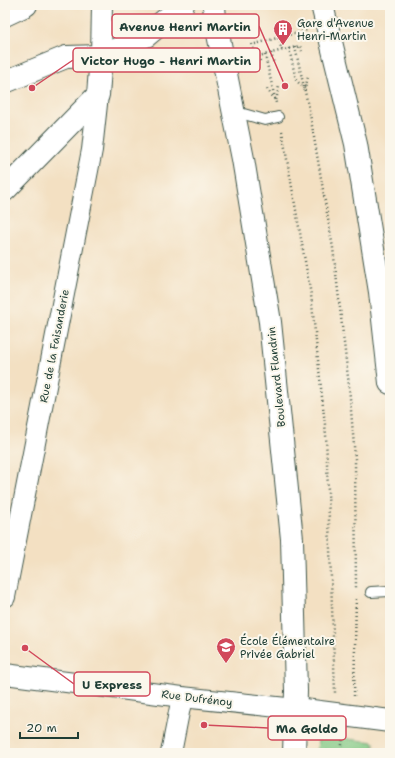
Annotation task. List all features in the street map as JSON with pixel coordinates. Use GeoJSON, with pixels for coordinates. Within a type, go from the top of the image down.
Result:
{"type":"FeatureCollection","features":[{"type":"Feature","properties":{"kind":"street"},"geometry":{"type":"LineString","coordinates":[[5,15],[26,5]]}},
{"type":"Feature","properties":{"kind":"street"},"geometry":{"type":"LineString","coordinates":[[5,190],[98,95],[101,56],[102,5]]}},
{"type":"Feature","properties":{"kind":"street"},"geometry":{"type":"LineString","coordinates":[[5,82],[66,57],[101,56],[146,36],[183,5]]}},
{"type":"Feature","properties":{"kind":"street","name":"Boulevard Flandrin"},"geometry":{"type":"LineString","coordinates":[[214,5],[215,19],[244,167],[270,322],[292,539],[296,709],[294,753]]}},
{"type":"Feature","properties":{"kind":"street"},"geometry":{"type":"LineString","coordinates":[[322,5],[356,144],[380,292],[390,383]]}},
{"type":"Feature","properties":{"kind":"street","name":"Rue de la Faisanderie"},"geometry":{"type":"LineString","coordinates":[[5,597],[92,150],[98,95]]}},
{"type":"Feature","properties":{"kind":"street","name":"Rue Dufrénoy"},"geometry":{"type":"LineString","coordinates":[[5,674],[182,697],[390,721]]}},
{"type":"Feature","properties":{"kind":"street"},"geometry":{"type":"LineString","coordinates":[[171,753],[182,697]]}},
{"type":"Feature","properties":{"kind":"lane"},"geometry":{"type":"LineString","coordinates":[[233,111],[265,120],[279,117]]}},
{"type":"Feature","properties":{"kind":"lane"},"geometry":{"type":"LineString","coordinates":[[371,592],[390,591]]}},
{"type":"Feature","properties":{"kind":"path"},"geometry":{"type":"LineString","coordinates":[[302,51],[300,46],[256,57],[253,44],[306,31]]}},
{"type":"Feature","properties":{"kind":"path"},"geometry":{"type":"LineString","coordinates":[[278,38],[282,50]]}},
{"type":"Feature","properties":{"kind":"path"},"geometry":{"type":"LineString","coordinates":[[295,47],[305,89],[333,248],[349,386],[355,458],[356,603],[354,697]]}},
{"type":"Feature","properties":{"kind":"path"},"geometry":{"type":"LineString","coordinates":[[289,48],[296,80],[305,89]]}},
{"type":"Feature","properties":{"kind":"path"},"geometry":{"type":"LineString","coordinates":[[271,53],[274,64]]}},
{"type":"Feature","properties":{"kind":"path"},"geometry":{"type":"LineString","coordinates":[[265,55],[276,101],[311,295],[326,434],[335,694]]}},
{"type":"Feature","properties":{"kind":"path"},"geometry":{"type":"LineString","coordinates":[[259,56],[260,61]]}},
{"type":"Feature","properties":{"kind":"path"},"geometry":{"type":"LineString","coordinates":[[305,89],[308,78]]}},
{"type":"Feature","properties":{"kind":"path"},"geometry":{"type":"LineString","coordinates":[[276,101],[279,86]]}},
{"type":"Feature","properties":{"kind":"path"},"geometry":{"type":"LineString","coordinates":[[267,88],[276,101]]}},
{"type":"Feature","properties":{"kind":"path"},"geometry":{"type":"LineString","coordinates":[[341,753],[343,732]]}},
{"type":"Feature","properties":{"kind":"green space"},"geometry":{"type":"Polygon","coordinates":[[[318,735],[343,736],[348,739],[374,742],[374,753],[317,753],[318,735]]]}},
{"type":"Feature","properties":{"kind":"place","name":"Gare d'Avenue Henri-Martin"},"geometry":{"type":"Point","coordinates":[283,46]}},
{"type":"Feature","properties":{"kind":"place","name":"Avenue Henri Martin"},"geometry":{"type":"Point","coordinates":[285,86]}},
{"type":"Feature","properties":{"kind":"place","name":"Victor Hugo - Henri Martin"},"geometry":{"type":"Point","coordinates":[32,88]}},
{"type":"Feature","properties":{"kind":"place","name":"U Express"},"geometry":{"type":"Point","coordinates":[25,648]}},
{"type":"Feature","properties":{"kind":"place","name":"École Élémentaire Privée Gabriel"},"geometry":{"type":"Point","coordinates":[226,664]}},
{"type":"Feature","properties":{"kind":"place","name":"Ma Goldo"},"geometry":{"type":"Point","coordinates":[204,725]}}]}
